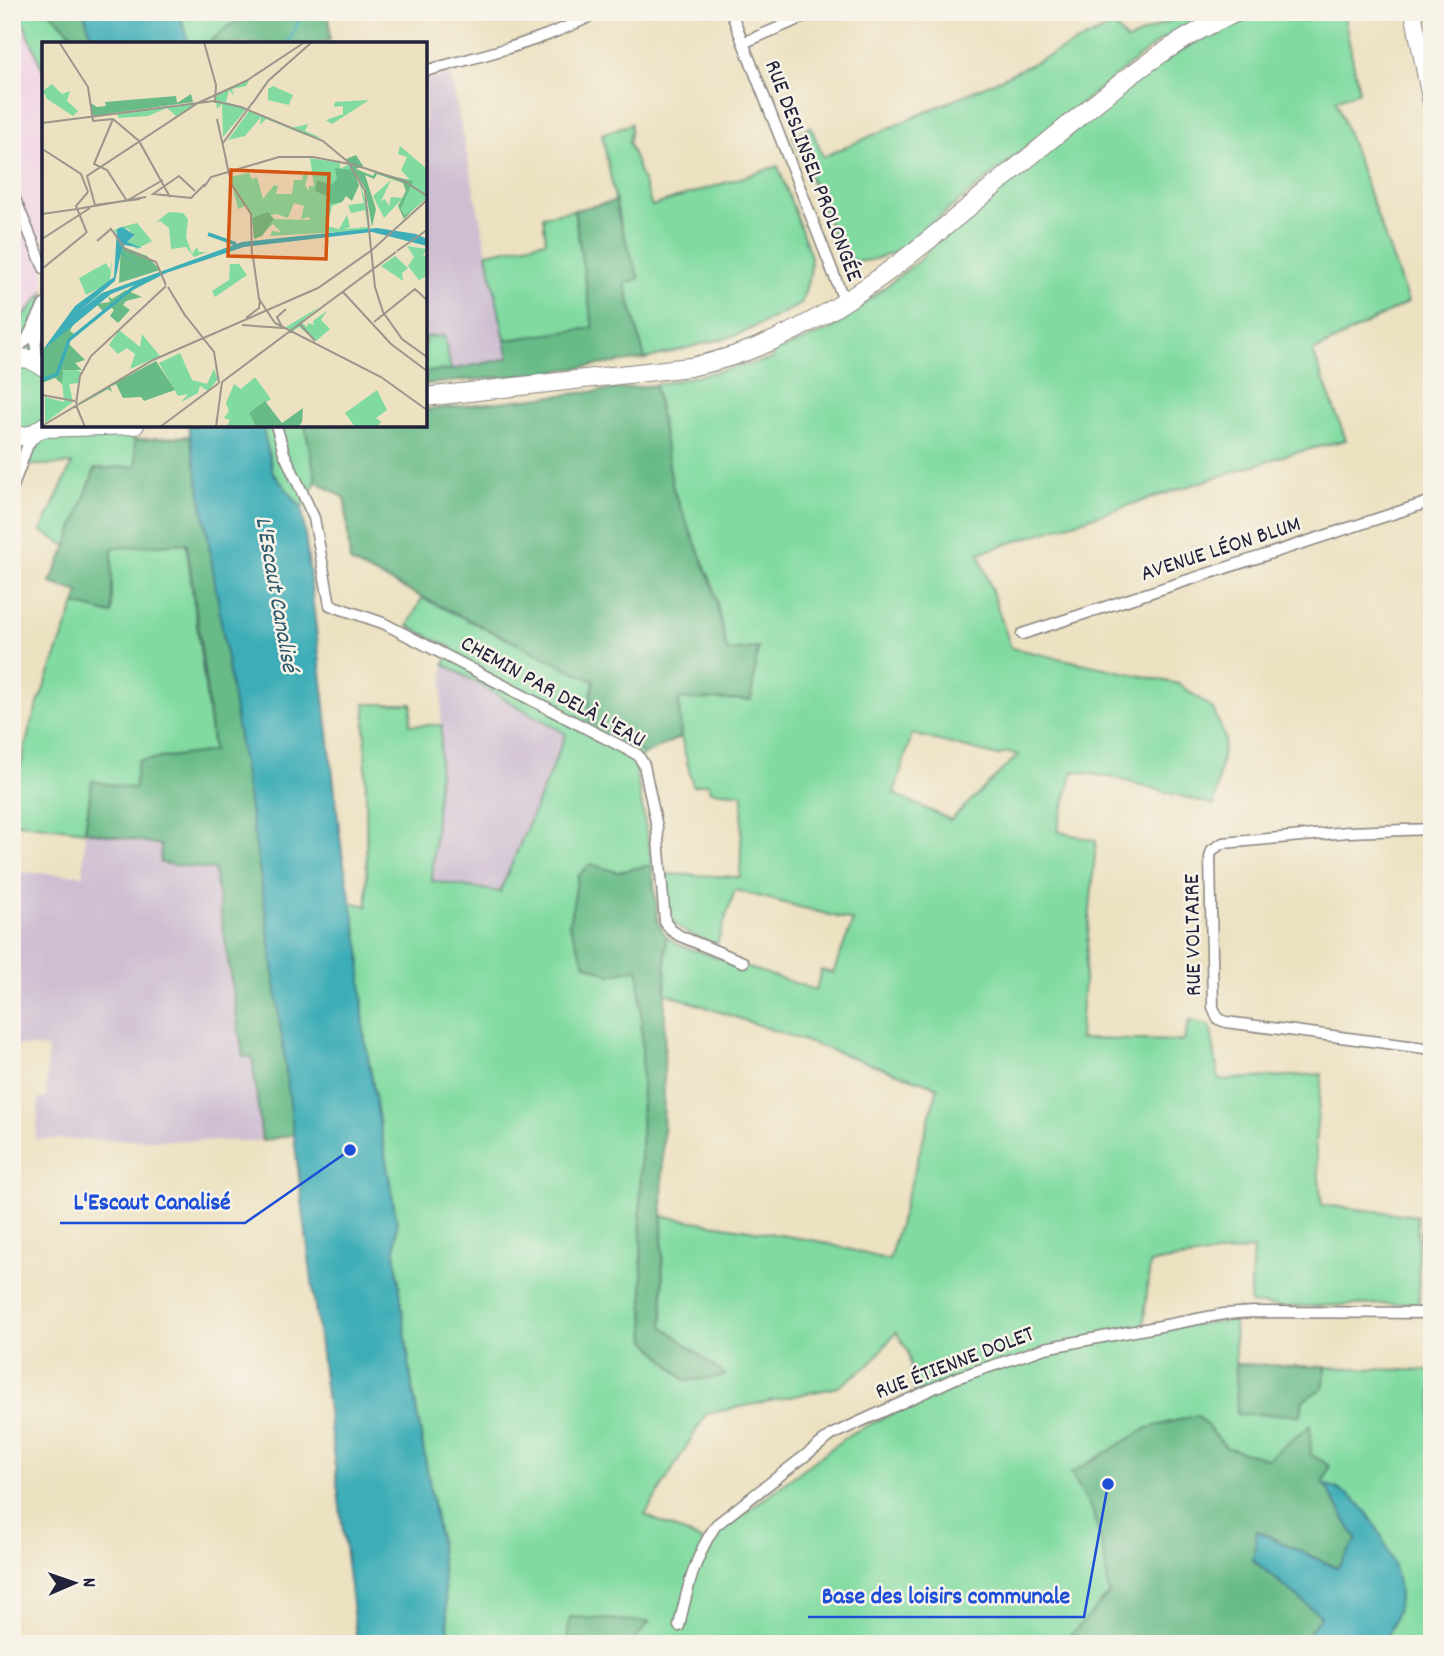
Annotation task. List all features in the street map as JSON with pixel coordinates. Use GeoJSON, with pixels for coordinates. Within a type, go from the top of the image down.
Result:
{"type":"FeatureCollection","features":[{"type":"Feature","properties":{"kind":"main road"},"geometry":{"type":"LineString","coordinates":[[427,397],[568,383],[691,367],[733,356],[787,335],[934,236],[1158,55],[1198,30],[1238,12]]}},
{"type":"Feature","properties":{"kind":"main road"},"geometry":{"type":"LineString","coordinates":[[1413,12],[1432,107]]}},
{"type":"Feature","properties":{"kind":"main road"},"geometry":{"type":"LineString","coordinates":[[12,355],[41,365]]}},
{"type":"Feature","properties":{"kind":"main road"},"geometry":{"type":"LineString","coordinates":[[12,437],[41,429],[75,427]]}},
{"type":"Feature","properties":{"kind":"street"},"geometry":{"type":"LineString","coordinates":[[427,70],[534,39],[571,26],[598,12]]}},
{"type":"Feature","properties":{"kind":"street","name":"RUE DESLINSEL PROLONGÉE"},"geometry":{"type":"LineString","coordinates":[[731,12],[843,298]]}},
{"type":"Feature","properties":{"kind":"street"},"geometry":{"type":"LineString","coordinates":[[743,43],[816,12]]}},
{"type":"Feature","properties":{"kind":"street"},"geometry":{"type":"LineString","coordinates":[[12,192],[42,263]]}},
{"type":"Feature","properties":{"kind":"street"},"geometry":{"type":"LineString","coordinates":[[12,355],[27,339],[42,309]]}},
{"type":"Feature","properties":{"kind":"street"},"geometry":{"type":"LineString","coordinates":[[41,365],[35,351],[36,339],[42,327]]}},
{"type":"Feature","properties":{"kind":"street","name":"CHEMIN PAR DELÀ L'EAU"},"geometry":{"type":"LineString","coordinates":[[276,428],[284,453],[314,518],[330,605],[383,623],[638,755],[645,765],[657,827],[665,922],[680,936],[744,962]]}},
{"type":"Feature","properties":{"kind":"street"},"geometry":{"type":"LineString","coordinates":[[12,489],[27,447],[41,429]]}},
{"type":"Feature","properties":{"kind":"street"},"geometry":{"type":"LineString","coordinates":[[12,449],[17,475]]}},
{"type":"Feature","properties":{"kind":"street","name":"AVENUE LÉON BLUM"},"geometry":{"type":"LineString","coordinates":[[1022,634],[1432,501]]}},
{"type":"Feature","properties":{"kind":"street","name":"RUE VOLTAIRE"},"geometry":{"type":"LineString","coordinates":[[1429,829],[1348,832],[1223,843],[1215,846],[1210,857],[1213,1007],[1218,1019],[1432,1049]]}},
{"type":"Feature","properties":{"kind":"street"},"geometry":{"type":"LineString","coordinates":[[1432,1145],[1432,1268]]}},
{"type":"Feature","properties":{"kind":"street","name":"RUE ÉTIENNE DOLET"},"geometry":{"type":"LineString","coordinates":[[680,1626],[687,1589],[702,1545],[716,1525],[833,1434],[956,1378],[1045,1348],[1224,1314],[1432,1313]]}},
{"type":"Feature","properties":{"kind":"shaded area"},"geometry":{"type":"Polygon","coordinates":[[[12,12],[19,12],[42,68],[42,294],[12,330],[12,12]]]}},
{"type":"Feature","properties":{"kind":"shaded area"},"geometry":{"type":"Polygon","coordinates":[[[450,74],[509,358],[451,370],[444,336],[427,337],[427,80],[450,74]]]}},
{"type":"Feature","properties":{"kind":"shaded area"},"geometry":{"type":"Polygon","coordinates":[[[444,664],[566,734],[500,892],[432,882],[444,664]]]}},
{"type":"Feature","properties":{"kind":"shaded area"},"geometry":{"type":"Polygon","coordinates":[[[85,831],[161,845],[160,863],[214,870],[242,1057],[252,1057],[262,1141],[36,1139],[39,1099],[46,1098],[48,1048],[12,1045],[12,872],[83,875],[85,831]]]}},
{"type":"Feature","properties":{"kind":"green space"},"geometry":{"type":"Polygon","coordinates":[[[19,12],[50,12],[71,33],[73,42],[42,42],[42,68],[19,12]]]}},
{"type":"Feature","properties":{"kind":"green space"},"geometry":{"type":"Polygon","coordinates":[[[50,12],[84,12],[93,42],[73,42],[71,33],[50,12]]]}},
{"type":"Feature","properties":{"kind":"green space"},"geometry":{"type":"Polygon","coordinates":[[[200,12],[255,12],[229,26],[209,42],[188,42],[181,19],[200,12]]]}},
{"type":"Feature","properties":{"kind":"green space"},"geometry":{"type":"Polygon","coordinates":[[[255,12],[329,12],[330,40],[209,42],[229,26],[255,12]]]}},
{"type":"Feature","properties":{"kind":"green space"},"geometry":{"type":"Polygon","coordinates":[[[1188,12],[1212,12],[1158,42],[896,252],[859,261],[845,257],[840,251],[793,136],[811,127],[823,157],[981,88],[1114,25],[1127,41],[1188,12]]]}},
{"type":"Feature","properties":{"kind":"green space"},"geometry":{"type":"Polygon","coordinates":[[[1268,12],[1343,12],[1359,91],[1336,100],[1408,302],[1313,352],[1346,440],[1286,455],[979,553],[1011,648],[1179,684],[1213,709],[1225,738],[1214,805],[1115,778],[1073,771],[1057,831],[1096,841],[1079,1039],[1184,1041],[1189,1021],[1210,1025],[1219,1080],[1322,1074],[1315,1143],[1322,1205],[1417,1216],[1419,1303],[1286,1307],[1250,1304],[1253,1249],[1150,1263],[1143,1331],[1234,1320],[1237,1414],[1303,1400],[1323,1388],[1326,1367],[1432,1371],[1432,1644],[632,1644],[648,1623],[570,1617],[567,1644],[450,1644],[439,1537],[411,1379],[395,1251],[397,1223],[364,1034],[360,950],[350,902],[367,906],[365,704],[412,704],[410,725],[442,725],[432,881],[500,892],[566,734],[444,664],[452,648],[408,626],[422,598],[594,681],[587,720],[645,754],[634,760],[652,865],[618,872],[611,975],[638,968],[642,1036],[641,1251],[646,1340],[685,1381],[724,1375],[663,1327],[662,1216],[817,1241],[889,1260],[938,1087],[665,993],[666,936],[679,945],[816,990],[821,970],[833,973],[853,921],[735,890],[717,944],[680,929],[670,915],[665,874],[740,877],[743,794],[711,791],[708,783],[693,786],[681,737],[679,699],[758,648],[727,651],[713,586],[673,489],[655,385],[773,359],[772,353],[832,329],[922,258],[934,243],[975,208],[1101,107],[1180,51],[1244,20],[1268,12]],[[912,734],[894,794],[951,820],[1018,755],[1008,752],[998,756],[912,734]],[[896,1332],[870,1364],[838,1387],[706,1414],[645,1515],[709,1544],[717,1534],[850,1434],[916,1402],[908,1351],[896,1332]]]}},
{"type":"Feature","properties":{"kind":"green space"},"geometry":{"type":"Polygon","coordinates":[[[631,124],[629,143],[652,206],[778,166],[811,257],[810,274],[801,304],[740,334],[645,359],[625,284],[638,277],[619,219],[602,134],[631,124]]]}},
{"type":"Feature","properties":{"kind":"green space"},"geometry":{"type":"Polygon","coordinates":[[[616,201],[619,220],[639,278],[625,284],[645,359],[427,384],[427,372],[451,370],[509,358],[505,340],[593,328],[574,210],[616,201]]]}},
{"type":"Feature","properties":{"kind":"green space"},"geometry":{"type":"Polygon","coordinates":[[[574,210],[593,328],[505,340],[487,253],[546,241],[543,216],[574,210]]]}},
{"type":"Feature","properties":{"kind":"green space"},"geometry":{"type":"Polygon","coordinates":[[[42,294],[42,427],[131,427],[134,440],[137,466],[95,469],[67,546],[41,531],[72,464],[12,466],[12,330],[42,294]]]}},
{"type":"Feature","properties":{"kind":"green space"},"geometry":{"type":"Polygon","coordinates":[[[444,336],[451,370],[427,372],[427,337],[444,336]]]}},
{"type":"Feature","properties":{"kind":"green space"},"geometry":{"type":"Polygon","coordinates":[[[655,385],[673,489],[713,586],[727,651],[758,648],[751,700],[679,699],[681,737],[645,754],[586,720],[594,681],[350,562],[345,498],[316,481],[305,427],[427,427],[427,410],[655,385]]]}},
{"type":"Feature","properties":{"kind":"green space"},"geometry":{"type":"Polygon","coordinates":[[[262,427],[305,427],[316,481],[302,508],[273,473],[262,427]]]}},
{"type":"Feature","properties":{"kind":"green space"},"geometry":{"type":"Polygon","coordinates":[[[190,436],[247,785],[295,1134],[262,1141],[252,1057],[243,1057],[214,870],[160,863],[161,845],[85,831],[92,781],[134,789],[138,761],[213,751],[187,543],[112,548],[112,614],[75,604],[79,592],[50,583],[67,546],[95,469],[137,466],[134,440],[190,436]]]}},
{"type":"Feature","properties":{"kind":"green space"},"geometry":{"type":"Polygon","coordinates":[[[186,543],[213,751],[139,761],[135,789],[92,781],[85,831],[12,822],[12,803],[31,723],[75,604],[111,614],[111,548],[186,543]]]}},
{"type":"Feature","properties":{"kind":"green space"},"geometry":{"type":"Polygon","coordinates":[[[590,864],[618,872],[652,865],[658,922],[666,936],[663,1326],[725,1375],[720,1377],[685,1381],[646,1340],[641,1251],[642,1036],[638,968],[610,975],[585,964],[569,925],[578,876],[590,864]]]}},
{"type":"Feature","properties":{"kind":"green space"},"geometry":{"type":"Polygon","coordinates":[[[1236,1364],[1326,1367],[1323,1388],[1303,1400],[1301,1415],[1237,1414],[1236,1364]]]}},
{"type":"Feature","properties":{"kind":"green space"},"geometry":{"type":"Polygon","coordinates":[[[1197,1415],[1226,1447],[1267,1459],[1310,1426],[1311,1455],[1330,1465],[1324,1483],[1357,1540],[1337,1568],[1258,1531],[1253,1560],[1321,1616],[1301,1644],[1062,1644],[1109,1594],[1104,1554],[1093,1512],[1071,1473],[1148,1428],[1197,1415]]]}},
{"type":"Feature","properties":{"kind":"green space"},"geometry":{"type":"Polygon","coordinates":[[[570,1617],[649,1622],[632,1644],[567,1644],[570,1617]]]}},
{"type":"Feature","properties":{"kind":"water"},"geometry":{"type":"Polygon","coordinates":[[[84,12],[179,12],[188,42],[93,42],[84,12]]]}},
{"type":"Feature","properties":{"kind":"water"},"geometry":{"type":"Polygon","coordinates":[[[188,427],[262,427],[273,473],[302,508],[342,853],[360,950],[364,1034],[397,1223],[395,1251],[411,1379],[439,1537],[450,1644],[357,1644],[267,919],[188,427]]]}},
{"type":"Feature","properties":{"kind":"water"},"geometry":{"type":"Polygon","coordinates":[[[1324,1483],[1345,1493],[1368,1514],[1390,1557],[1399,1599],[1393,1622],[1382,1644],[1301,1644],[1321,1616],[1253,1560],[1257,1531],[1337,1568],[1357,1540],[1324,1483]]]}},
{"type":"Feature","properties":{"kind":"waterway"},"geometry":{"type":"LineString","coordinates":[[289,42],[303,12]]}},
{"type":"Feature","properties":{"kind":"place","name":"L'Escaut Canalisé"},"geometry":{"type":"Point","coordinates":[350,1150]}},
{"type":"Feature","properties":{"kind":"place","name":"Base des loisirs communale"},"geometry":{"type":"Point","coordinates":[1108,1484]}}]}
